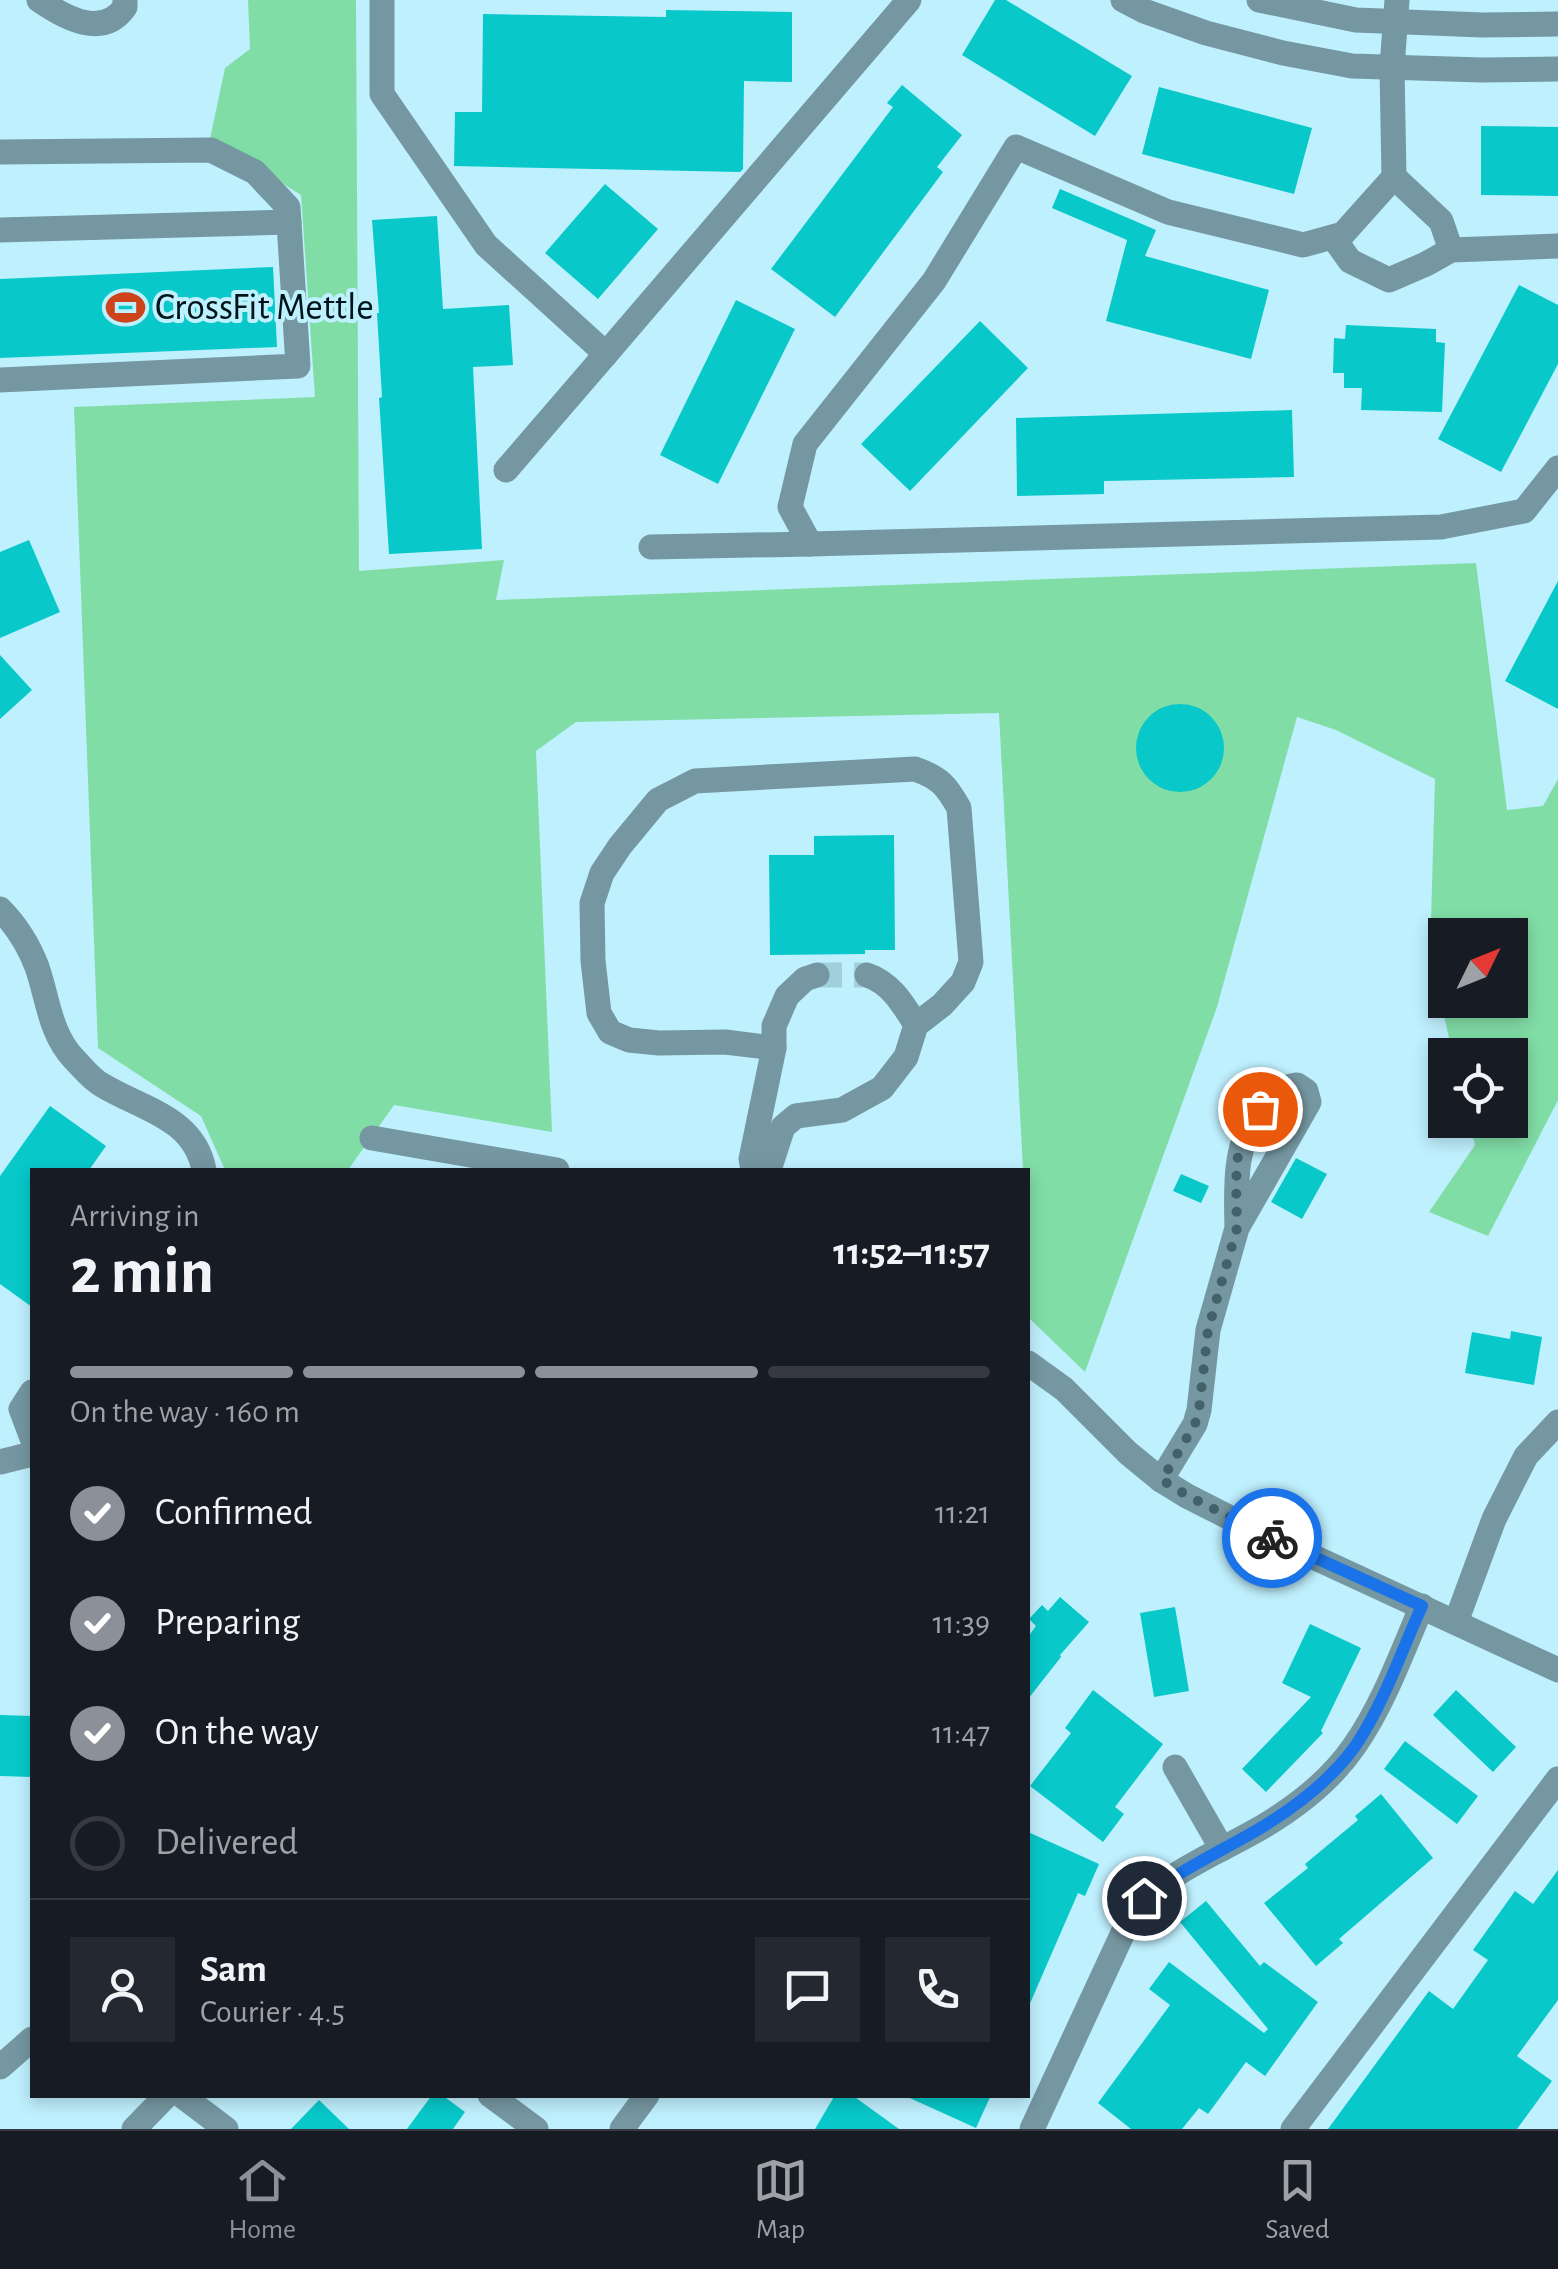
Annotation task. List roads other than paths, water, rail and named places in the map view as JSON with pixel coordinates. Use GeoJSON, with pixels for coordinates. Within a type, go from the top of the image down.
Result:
{"type":"FeatureCollection","features":[{"type":"Feature","properties":{"kind":"street"},"geometry":{"type":"LineString","coordinates":[[39,0],[84,24],[104,24],[118,16],[125,7],[124,0]]}},
{"type":"Feature","properties":{"kind":"street"},"geometry":{"type":"LineString","coordinates":[[382,0],[382,94],[486,245],[606,354]]}},
{"type":"Feature","properties":{"kind":"street"},"geometry":{"type":"LineString","coordinates":[[506,470],[909,0]]}},
{"type":"Feature","properties":{"kind":"street"},"geometry":{"type":"LineString","coordinates":[[1124,0],[1206,33],[1352,66],[1558,69]]}},
{"type":"Feature","properties":{"kind":"street"},"geometry":{"type":"LineString","coordinates":[[1259,0],[1356,20],[1396,11],[1482,26],[1558,24]]}},
{"type":"Feature","properties":{"kind":"street"},"geometry":{"type":"LineString","coordinates":[[810,544],[790,507],[805,444],[934,281],[1016,147],[1168,212],[1303,245],[1343,234],[1394,177],[1392,67],[1396,11]]}},
{"type":"Feature","properties":{"kind":"street"},"geometry":{"type":"LineString","coordinates":[[0,152],[211,150],[256,172],[288,207],[298,366],[0,380]]}},
{"type":"Feature","properties":{"kind":"street"},"geometry":{"type":"LineString","coordinates":[[1394,177],[1442,221],[1451,250]]}},
{"type":"Feature","properties":{"kind":"street"},"geometry":{"type":"LineString","coordinates":[[0,230],[290,222]]}},
{"type":"Feature","properties":{"kind":"street"},"geometry":{"type":"LineString","coordinates":[[1333,237],[1350,261],[1389,280],[1451,250],[1558,246]]}},
{"type":"Feature","properties":{"kind":"street"},"geometry":{"type":"LineString","coordinates":[[651,547],[1441,526],[1524,511],[1558,468]]}},
{"type":"Feature","properties":{"kind":"street"},"geometry":{"type":"LineString","coordinates":[[770,1168],[783,1127],[796,1116],[842,1110],[882,1088],[906,1057],[916,1026],[964,982],[971,962],[959,808],[946,786],[931,774],[915,769],[695,781],[658,800],[602,873],[592,903],[593,961],[599,1013],[610,1032],[629,1040],[659,1043],[725,1042],[774,1048]]}},
{"type":"Feature","properties":{"kind":"street"},"geometry":{"type":"LineString","coordinates":[[0,910],[30,950],[53,1026],[70,1055],[97,1082],[164,1114],[193,1142],[204,1168]]}},
{"type":"Feature","properties":{"kind":"street"},"geometry":{"type":"LineString","coordinates":[[753,1168],[751,1159],[774,1048],[774,1026],[787,996],[805,979],[817,975]]}},
{"type":"Feature","properties":{"kind":"street"},"geometry":{"type":"LineString","coordinates":[[867,975],[881,980],[899,998],[916,1026]]}},
{"type":"Feature","properties":{"kind":"street"},"geometry":{"type":"LineString","coordinates":[[1162,1480],[1195,1424],[1208,1330],[1237,1228],[1309,1102],[1306,1091],[1297,1085],[1274,1094],[1246,1133],[1238,1154],[1237,1228]]}},
{"type":"Feature","properties":{"kind":"street"},"geometry":{"type":"LineString","coordinates":[[372,1138],[545,1168]]}},
{"type":"Feature","properties":{"kind":"street"},"geometry":{"type":"LineString","coordinates":[[1030,1364],[1064,1389],[1128,1453],[1162,1480],[1240,1523],[1558,1670]]}},
{"type":"Feature","properties":{"kind":"street"},"geometry":{"type":"LineString","coordinates":[[30,1395],[21,1410],[30,1433]]}},
{"type":"Feature","properties":{"kind":"street"},"geometry":{"type":"LineString","coordinates":[[1456,1622],[1494,1518],[1526,1456],[1558,1422]]}},
{"type":"Feature","properties":{"kind":"street"},"geometry":{"type":"LineString","coordinates":[[0,1462],[30,1454]]}},
{"type":"Feature","properties":{"kind":"street"},"geometry":{"type":"LineString","coordinates":[[1032,2129],[1134,1909],[1163,1883],[1266,1825],[1333,1774],[1376,1709],[1422,1606]]}},
{"type":"Feature","properties":{"kind":"street"},"geometry":{"type":"LineString","coordinates":[[1175,1768],[1222,1849]]}},
{"type":"Feature","properties":{"kind":"street"},"geometry":{"type":"LineString","coordinates":[[1293,2129],[1558,1780]]}},
{"type":"Feature","properties":{"kind":"street"},"geometry":{"type":"LineString","coordinates":[[0,2067],[30,2041]]}},
{"type":"Feature","properties":{"kind":"street"},"geometry":{"type":"LineString","coordinates":[[134,2129],[164,2098]]}},
{"type":"Feature","properties":{"kind":"street"},"geometry":{"type":"LineString","coordinates":[[185,2098],[226,2129]]}},
{"type":"Feature","properties":{"kind":"street"},"geometry":{"type":"LineString","coordinates":[[494,2098],[536,2129]]}},
{"type":"Feature","properties":{"kind":"street"},"geometry":{"type":"LineString","coordinates":[[622,2129],[645,2098]]}},
{"type":"Feature","properties":{"kind":"tunnel"},"geometry":{"type":"LineString","coordinates":[[817,975],[867,975]]}},
{"type":"Feature","properties":{"kind":"place","name":"CrossFit Mettle"},"geometry":{"type":"Point","coordinates":[125,308]}}]}
